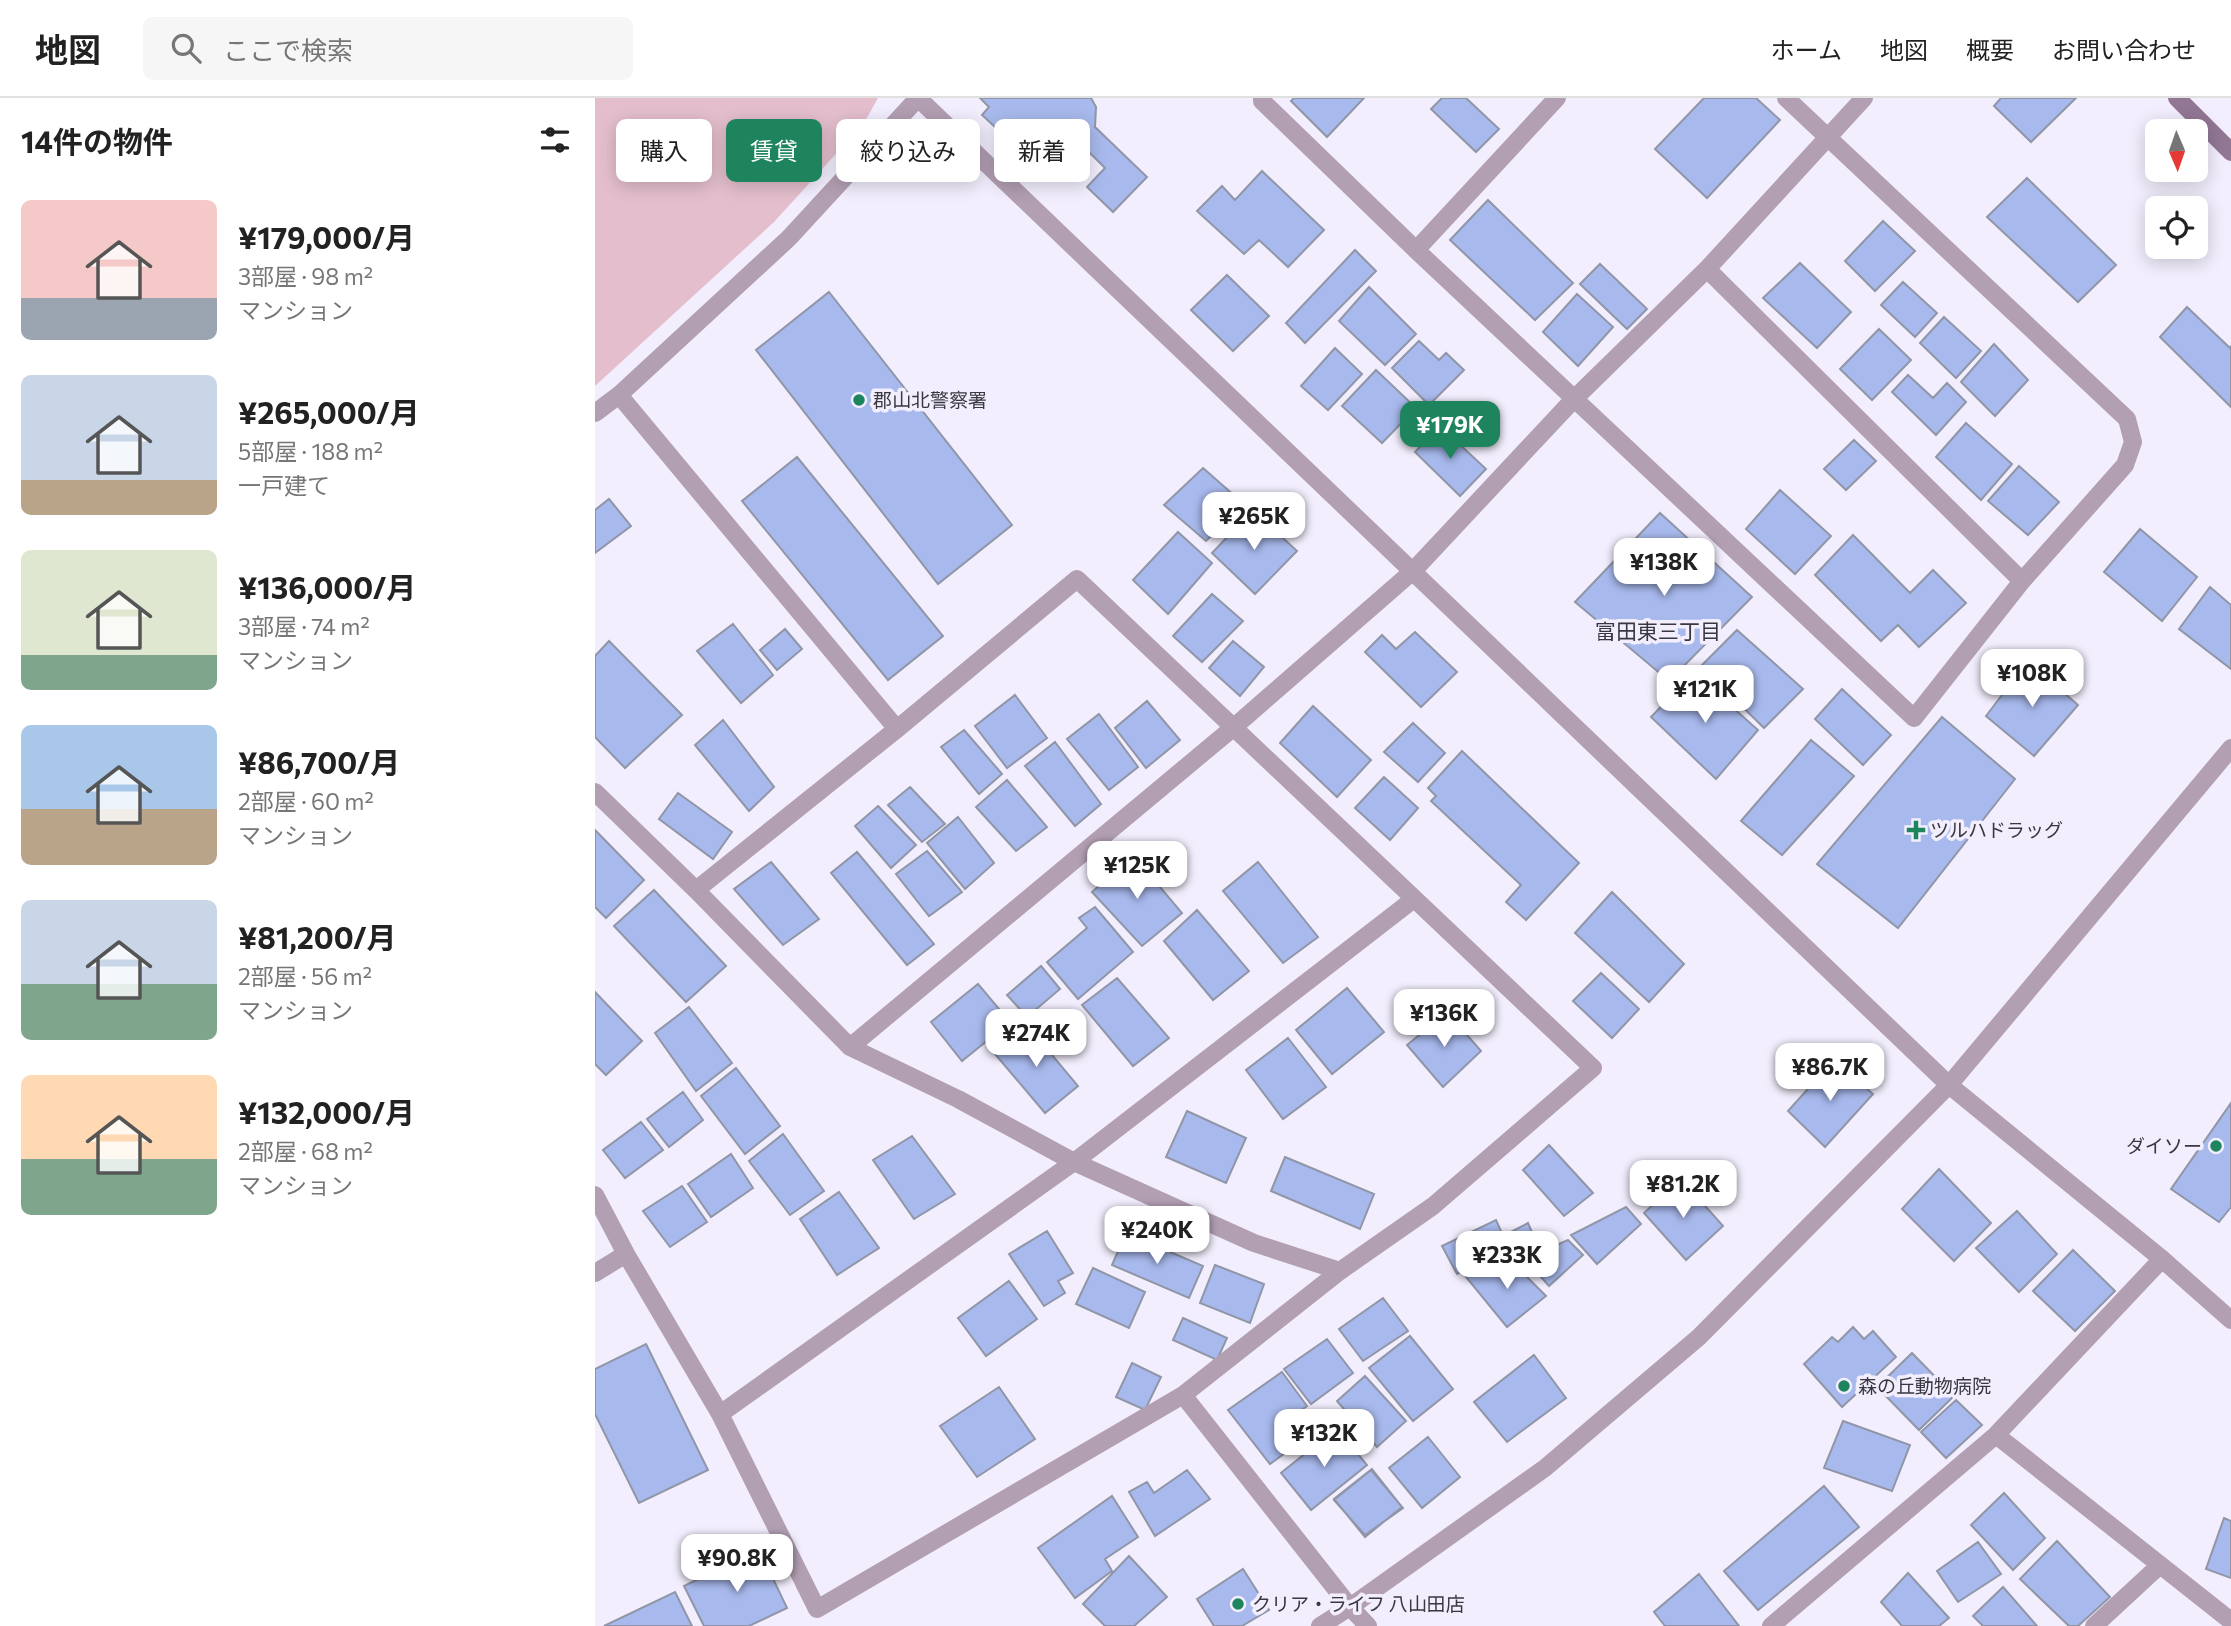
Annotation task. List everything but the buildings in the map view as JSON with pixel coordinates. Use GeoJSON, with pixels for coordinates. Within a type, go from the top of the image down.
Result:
{"type":"FeatureCollection","features":[{"type":"Feature","properties":{"kind":"main road"},"geometry":{"type":"LineString","coordinates":[[2177,98],[2231,152]]}},
{"type":"Feature","properties":{"kind":"street"},"geometry":{"type":"LineString","coordinates":[[595,413],[619,395],[789,237],[918,98],[1949,1085],[2162,1259],[2231,1320]]}},
{"type":"Feature","properties":{"kind":"street"},"geometry":{"type":"LineString","coordinates":[[1262,98],[1262,101],[1416,250],[1914,718],[2022,581],[2125,465],[2133,442],[2127,419],[1786,98]]}},
{"type":"Feature","properties":{"kind":"street"},"geometry":{"type":"LineString","coordinates":[[1416,250],[1557,98]]}},
{"type":"Feature","properties":{"kind":"street"},"geometry":{"type":"LineString","coordinates":[[850,1046],[1234,727],[1413,571],[1574,399],[1707,269],[1864,98]]}},
{"type":"Feature","properties":{"kind":"street"},"geometry":{"type":"LineString","coordinates":[[1707,269],[2022,581]]}},
{"type":"Feature","properties":{"kind":"street"},"geometry":{"type":"LineString","coordinates":[[619,395],[897,729]]}},
{"type":"Feature","properties":{"kind":"street"},"geometry":{"type":"LineString","coordinates":[[595,1195],[626,1254],[720,1414],[817,1609],[1183,1395],[1340,1271],[1433,1206],[1593,1068],[1077,579],[897,729],[696,890]]}},
{"type":"Feature","properties":{"kind":"street"},"geometry":{"type":"LineString","coordinates":[[1319,1626],[1350,1607],[1545,1468],[1699,1337],[1949,1085],[2231,748]]}},
{"type":"Feature","properties":{"kind":"street"},"geometry":{"type":"LineString","coordinates":[[595,792],[850,1046],[1075,1161],[1254,1243],[1340,1271]]}},
{"type":"Feature","properties":{"kind":"street"},"geometry":{"type":"LineString","coordinates":[[720,1414],[1075,1161],[1414,899]]}},
{"type":"Feature","properties":{"kind":"street"},"geometry":{"type":"LineString","coordinates":[[595,1273],[626,1254]]}},
{"type":"Feature","properties":{"kind":"street"},"geometry":{"type":"LineString","coordinates":[[1770,1626],[1996,1435],[2162,1259]]}},
{"type":"Feature","properties":{"kind":"street"},"geometry":{"type":"LineString","coordinates":[[1183,1395],[1350,1607],[1368,1626]]}},
{"type":"Feature","properties":{"kind":"street"},"geometry":{"type":"LineString","coordinates":[[1996,1435],[2231,1621]]}},
{"type":"Feature","properties":{"kind":"street"},"geometry":{"type":"LineString","coordinates":[[2094,1626],[2159,1566]]}},
{"type":"Feature","properties":{"kind":"shaded area"},"geometry":{"type":"Polygon","coordinates":[[[595,98],[878,98],[866,119],[836,119],[836,154],[822,169],[822,119],[726,119],[726,182],[810,182],[774,222],[595,386],[595,98]]]}},
{"type":"Feature","properties":{"kind":"place","name":"郡山北警察署"},"geometry":{"type":"Point","coordinates":[859,400]}},
{"type":"Feature","properties":{"kind":"place","name":"ツルハドラッグ"},"geometry":{"type":"Point","coordinates":[1916,830]}},
{"type":"Feature","properties":{"kind":"place","name":"ダイソー"},"geometry":{"type":"Point","coordinates":[2216,1146]}},
{"type":"Feature","properties":{"kind":"place","name":"森の丘動物病院"},"geometry":{"type":"Point","coordinates":[1844,1386]}},
{"type":"Feature","properties":{"kind":"place","name":"クリア・ライフ 八山田店"},"geometry":{"type":"Point","coordinates":[1238,1604]}},
{"type":"Feature","properties":{"kind":"district","name":"富田東三丁目"},"geometry":{"type":"Point","coordinates":[1658,632]}}]}
